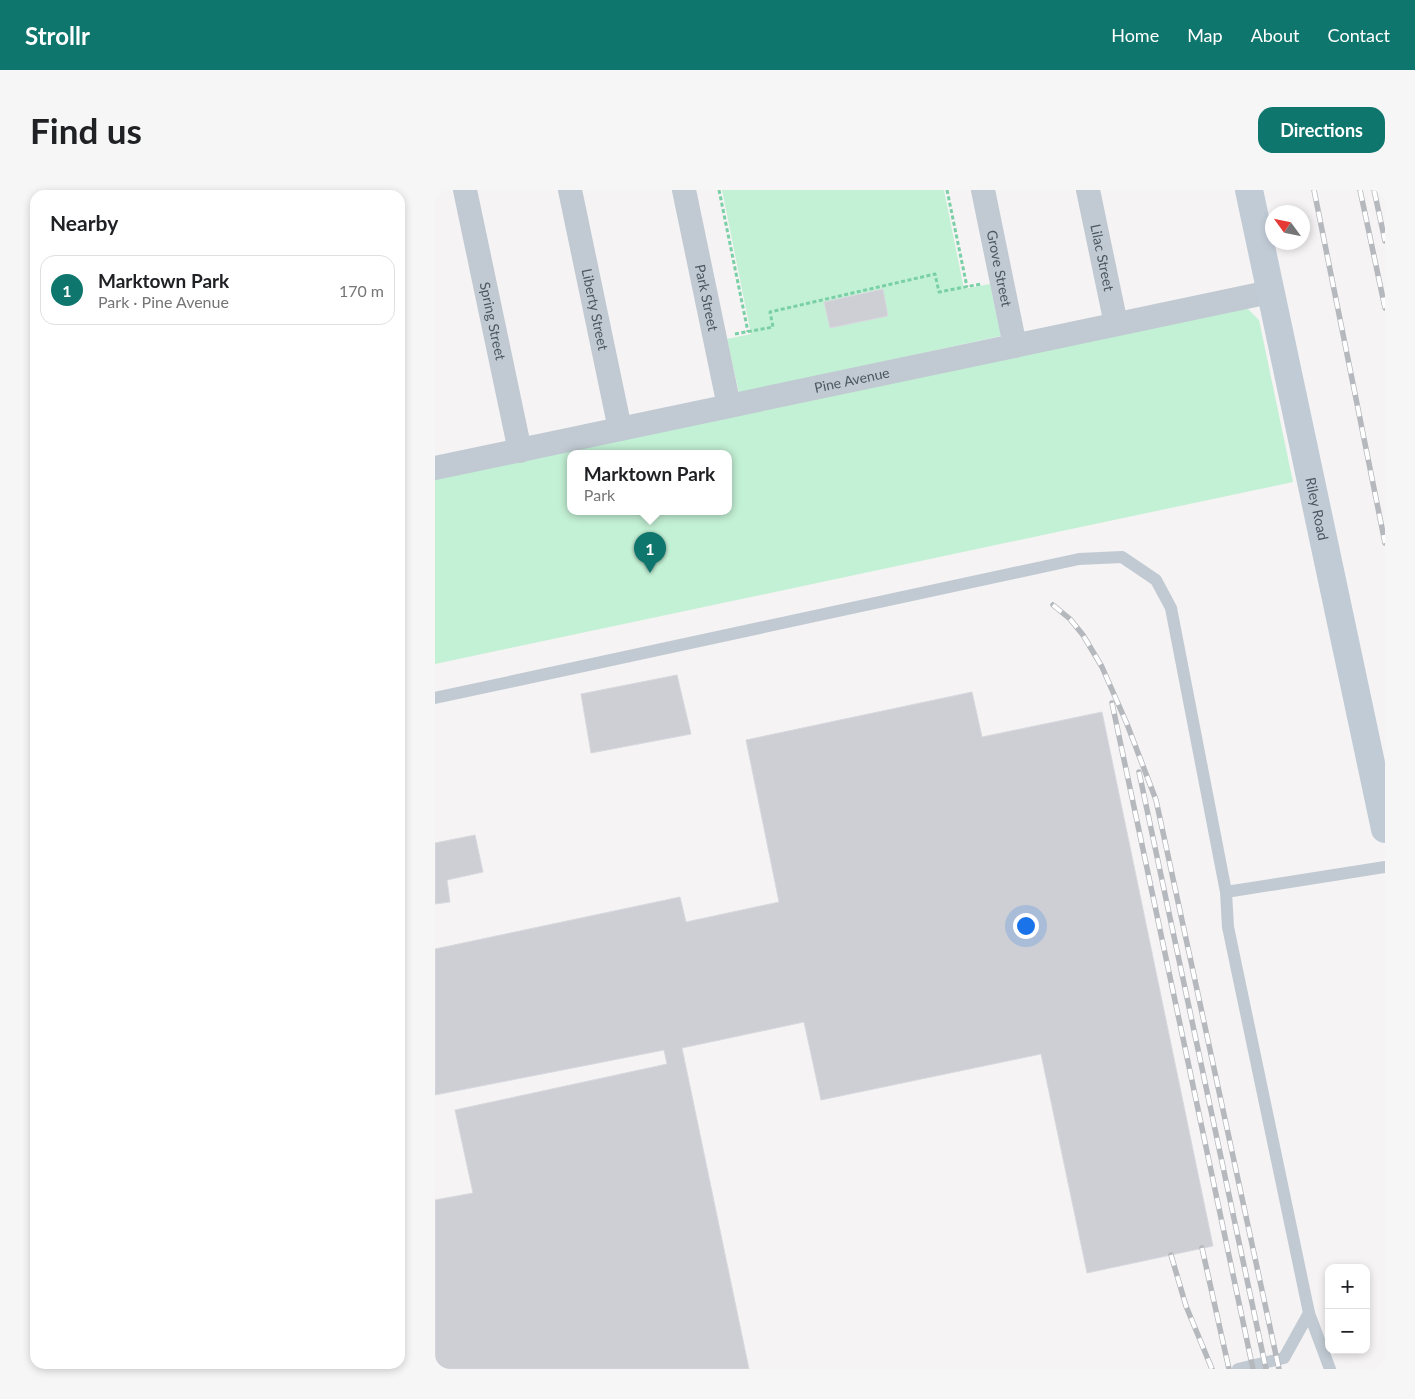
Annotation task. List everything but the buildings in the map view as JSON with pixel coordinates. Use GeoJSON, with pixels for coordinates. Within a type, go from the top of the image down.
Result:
{"type":"FeatureCollection","features":[{"type":"Feature","properties":{"kind":"main road","name":"Riley Road"},"geometry":{"type":"LineString","coordinates":[[1249,190],[1385,829]]}},
{"type":"Feature","properties":{"kind":"street","name":"Spring Street"},"geometry":{"type":"LineString","coordinates":[[465,190],[520,450]]}},
{"type":"Feature","properties":{"kind":"street","name":"Liberty Street"},"geometry":{"type":"LineString","coordinates":[[570,190],[620,429]]}},
{"type":"Feature","properties":{"kind":"street","name":"Park Street"},"geometry":{"type":"LineString","coordinates":[[684,190],[729,406]]}},
{"type":"Feature","properties":{"kind":"street","name":"Grove Street"},"geometry":{"type":"LineString","coordinates":[[983,190],[1015,346]]}},
{"type":"Feature","properties":{"kind":"street","name":"Lilac Street"},"geometry":{"type":"LineString","coordinates":[[1088,190],[1116,324]]}},
{"type":"Feature","properties":{"kind":"street","name":"Pine Avenue"},"geometry":{"type":"LineString","coordinates":[[435,468],[1271,292]]}},
{"type":"Feature","properties":{"kind":"lane"},"geometry":{"type":"LineString","coordinates":[[435,698],[1079,559],[1122,557],[1156,580],[1171,608],[1226,892],[1228,927],[1309,1313],[1330,1369]]}},
{"type":"Feature","properties":{"kind":"lane"},"geometry":{"type":"LineString","coordinates":[[1226,892],[1385,867]]}},
{"type":"Feature","properties":{"kind":"lane"},"geometry":{"type":"LineString","coordinates":[[1238,1369],[1284,1358],[1309,1313]]}},
{"type":"Feature","properties":{"kind":"path"},"geometry":{"type":"LineString","coordinates":[[719,190],[748,332]]}},
{"type":"Feature","properties":{"kind":"path"},"geometry":{"type":"LineString","coordinates":[[947,190],[967,287]]}},
{"type":"Feature","properties":{"kind":"path"},"geometry":{"type":"LineString","coordinates":[[715,338],[773,327],[770,312],[935,274],[939,292],[1001,280]]}},
{"type":"Feature","properties":{"kind":"green space"},"geometry":{"type":"Polygon","coordinates":[[[722,190],[944,190],[964,289],[990,284],[1001,336],[739,393],[727,339],[751,334],[722,190]],[[882,289],[824,302],[830,328],[888,316],[882,289]]]}},
{"type":"Feature","properties":{"kind":"green space"},"geometry":{"type":"Polygon","coordinates":[[[1238,309],[1248,309],[1259,320],[1293,482],[435,664],[435,477],[1238,309]]]}},
{"type":"Feature","properties":{"kind":"railway"},"geometry":{"type":"LineString","coordinates":[[1314,190],[1385,543]]}},
{"type":"Feature","properties":{"kind":"railway"},"geometry":{"type":"LineString","coordinates":[[1360,190],[1385,308]]}},
{"type":"Feature","properties":{"kind":"railway"},"geometry":{"type":"LineString","coordinates":[[1374,190],[1385,241]]}},
{"type":"Feature","properties":{"kind":"railway"},"geometry":{"type":"LineString","coordinates":[[1053,605],[1070,619],[1083,635],[1102,667],[1127,724],[1156,800],[1279,1369]]}},
{"type":"Feature","properties":{"kind":"railway"},"geometry":{"type":"LineString","coordinates":[[1112,703],[1253,1369]]}},
{"type":"Feature","properties":{"kind":"railway"},"geometry":{"type":"LineString","coordinates":[[1139,772],[1266,1369]]}},
{"type":"Feature","properties":{"kind":"railway"},"geometry":{"type":"LineString","coordinates":[[1202,1248],[1229,1369]]}},
{"type":"Feature","properties":{"kind":"railway"},"geometry":{"type":"LineString","coordinates":[[1171,1255],[1186,1306],[1212,1369]]}},
{"type":"Feature","properties":{"kind":"place","name":"Marktown Park"},"geometry":{"type":"Point","coordinates":[650,573]}}]}
